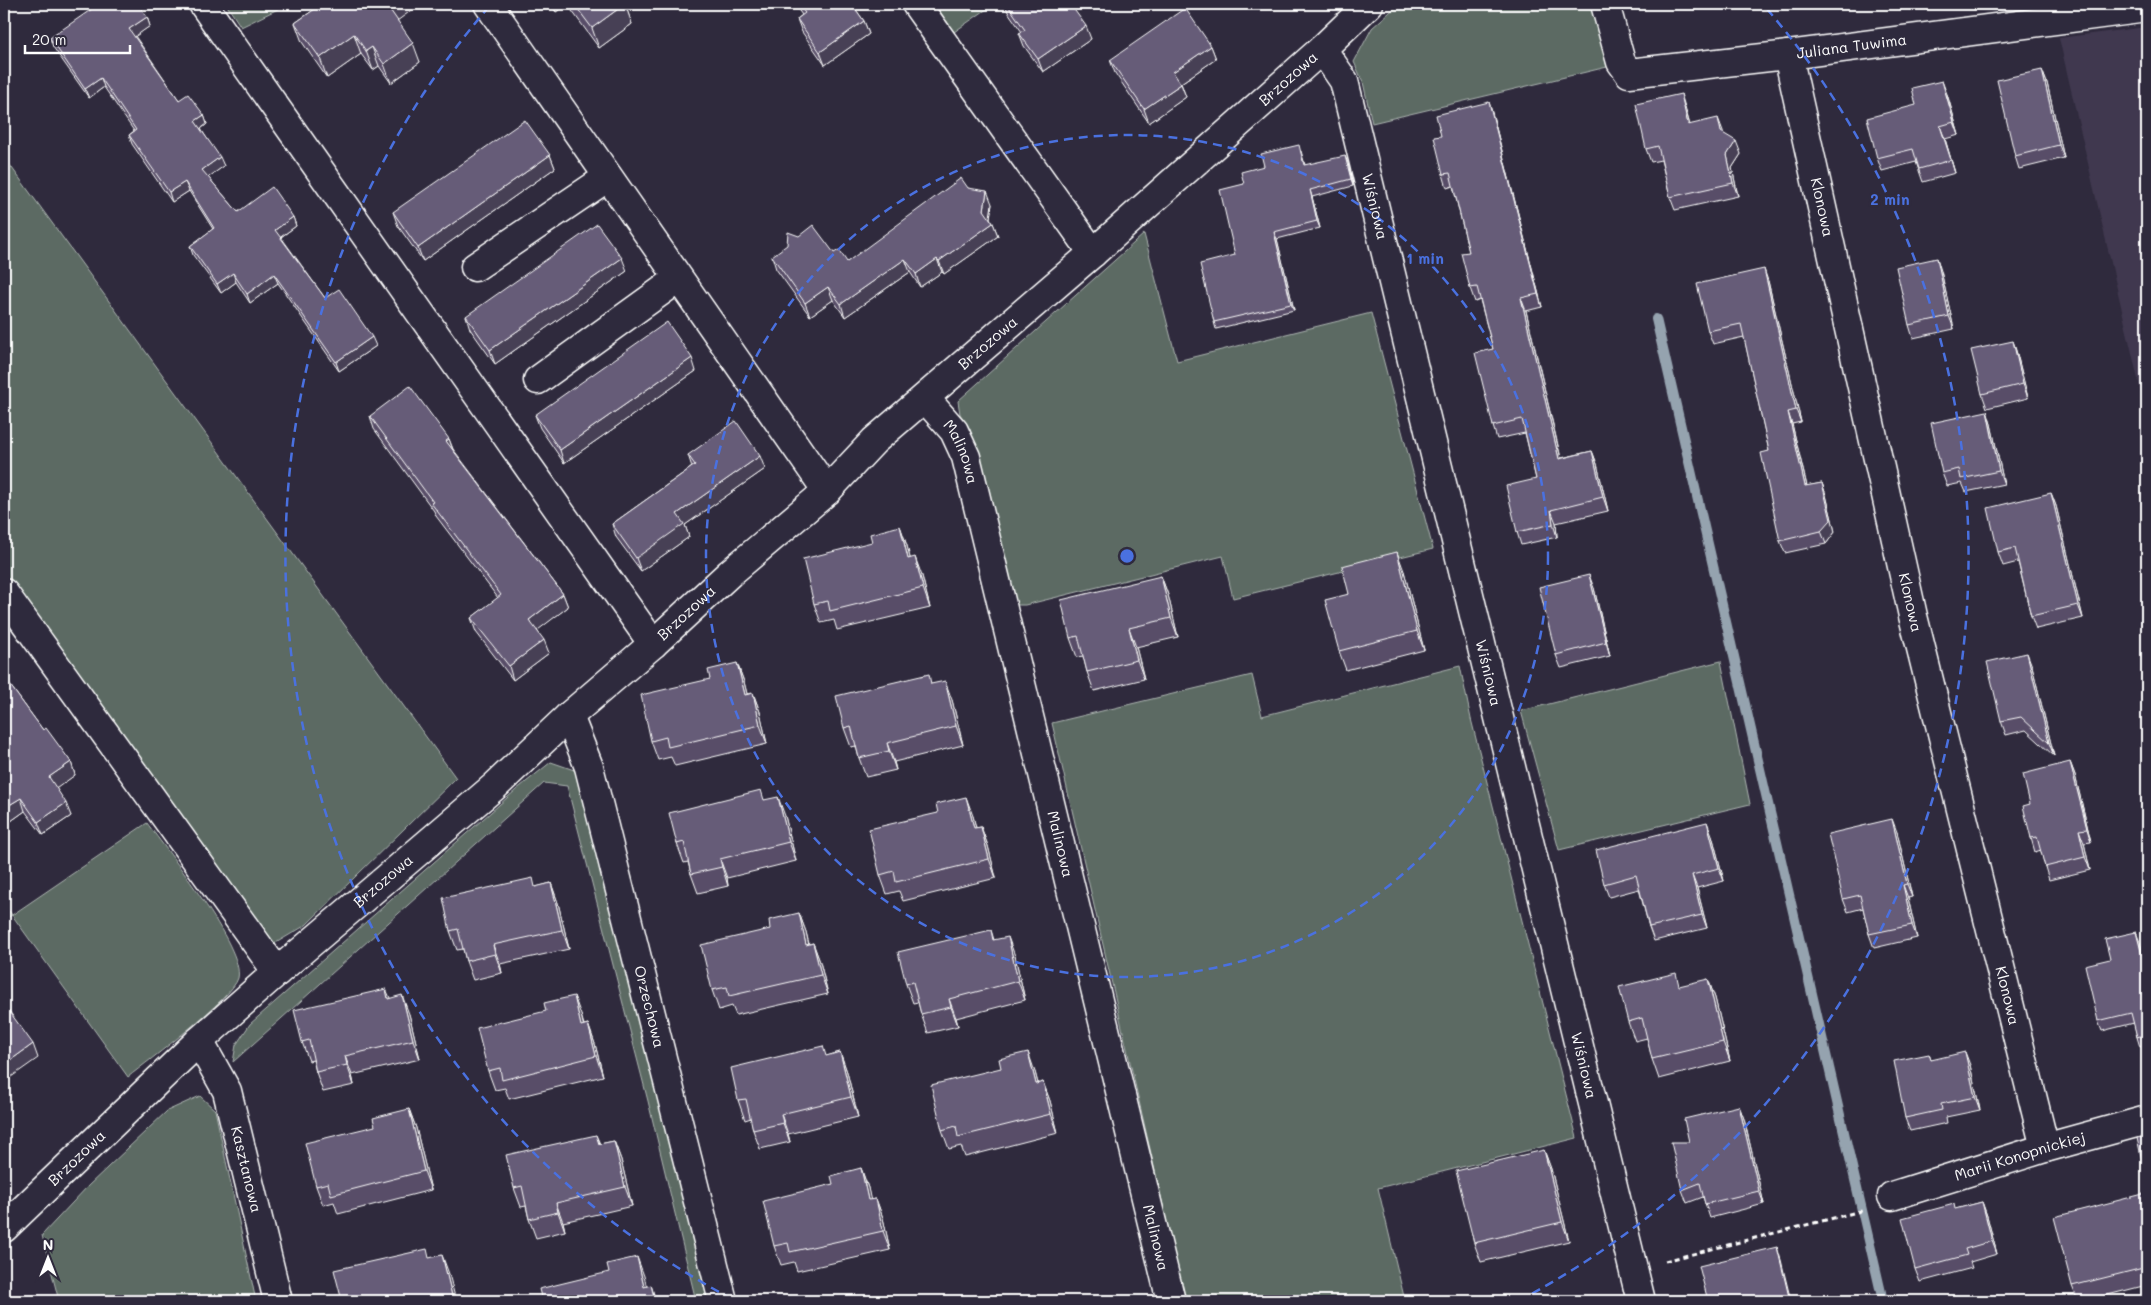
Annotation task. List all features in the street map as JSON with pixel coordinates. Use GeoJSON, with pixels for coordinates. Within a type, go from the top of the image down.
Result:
{"type":"FeatureCollection","features":[{"type":"Feature","properties":{"kind":"street"},"geometry":{"type":"LineString","coordinates":[[203,4],[653,644]]}},
{"type":"Feature","properties":{"kind":"street"},"geometry":{"type":"LineString","coordinates":[[488,4],[827,491]]}},
{"type":"Feature","properties":{"kind":"street"},"geometry":{"type":"LineString","coordinates":[[916,4],[1093,253]]}},
{"type":"Feature","properties":{"kind":"street","name":"Brzozowa"},"geometry":{"type":"LineString","coordinates":[[6,1221],[276,972],[495,786],[568,716],[653,644],[730,572],[827,491],[874,442],[1093,253],[1322,49],[1369,4]]}},
{"type":"Feature","properties":{"kind":"street","name":"Juliana Tuwima"},"geometry":{"type":"LineString","coordinates":[[1605,4],[1621,62],[1629,73],[1788,55],[2147,8]]}},
{"type":"Feature","properties":{"kind":"street","name":"Wiśniowa"},"geometry":{"type":"LineString","coordinates":[[1322,49],[1344,81],[1641,1301]]}},
{"type":"Feature","properties":{"kind":"street","name":"Klonowa"},"geometry":{"type":"LineString","coordinates":[[1788,55],[1913,616],[2045,1148]]}},
{"type":"Feature","properties":{"kind":"street"},"geometry":{"type":"LineString","coordinates":[[475,267],[608,177]]}},
{"type":"Feature","properties":{"kind":"street"},"geometry":{"type":"LineString","coordinates":[[538,380],[678,279]]}},
{"type":"Feature","properties":{"kind":"street","name":"Malinowa"},"geometry":{"type":"LineString","coordinates":[[925,398],[954,431],[966,457],[1170,1301]]}},
{"type":"Feature","properties":{"kind":"street"},"geometry":{"type":"LineString","coordinates":[[4,593],[276,972]]}},
{"type":"Feature","properties":{"kind":"street","name":"Orzechowa"},"geometry":{"type":"LineString","coordinates":[[568,716],[590,767],[723,1301]]}},
{"type":"Feature","properties":{"kind":"street","name":"Kasztanowa"},"geometry":{"type":"LineString","coordinates":[[199,1041],[226,1091],[278,1301]]}},
{"type":"Feature","properties":{"kind":"street","name":"Marii Konopnickiej"},"geometry":{"type":"LineString","coordinates":[[1892,1196],[2045,1148],[2147,1120]]}},
{"type":"Feature","properties":{"kind":"path"},"geometry":{"type":"LineString","coordinates":[[1633,1269],[1852,1213]]}},
{"type":"Feature","properties":{"kind":"shaded area"},"geometry":{"type":"Polygon","coordinates":[[[2147,27],[2147,418],[2059,38],[2147,27]]]}},
{"type":"Feature","properties":{"kind":"green space"},"geometry":{"type":"Polygon","coordinates":[[[226,4],[288,4],[241,27],[226,4]]]}},
{"type":"Feature","properties":{"kind":"green space"},"geometry":{"type":"Polygon","coordinates":[[[935,4],[994,4],[954,32],[935,4]]]}},
{"type":"Feature","properties":{"kind":"green space"},"geometry":{"type":"Polygon","coordinates":[[[1399,4],[1591,4],[1607,67],[1372,123],[1363,82],[1354,62],[1372,28],[1399,4]]]}},
{"type":"Feature","properties":{"kind":"green space"},"geometry":{"type":"Polygon","coordinates":[[[4,157],[456,778],[306,925],[274,944],[251,924],[4,579],[4,157]]]}},
{"type":"Feature","properties":{"kind":"green space"},"geometry":{"type":"Polygon","coordinates":[[[1144,234],[1177,361],[1371,313],[1433,549],[1233,598],[1223,556],[1025,605],[1015,605],[970,429],[960,414],[958,401],[1144,234]]]}},
{"type":"Feature","properties":{"kind":"green space"},"geometry":{"type":"Polygon","coordinates":[[[1721,661],[1750,804],[1559,850],[1521,711],[1721,661]]]}},
{"type":"Feature","properties":{"kind":"green space"},"geometry":{"type":"Polygon","coordinates":[[[1460,666],[1471,719],[1577,1138],[1378,1188],[1405,1301],[1185,1301],[1052,723],[1252,675],[1262,716],[1460,666]]]}},
{"type":"Feature","properties":{"kind":"green space"},"geometry":{"type":"Polygon","coordinates":[[[551,762],[577,771],[708,1301],[696,1301],[648,1101],[567,786],[544,783],[233,1062],[236,1045],[250,1024],[516,790],[551,762]]]}},
{"type":"Feature","properties":{"kind":"green space"},"geometry":{"type":"Polygon","coordinates":[[[147,823],[218,923],[230,945],[237,964],[238,978],[222,1000],[128,1077],[12,915],[147,823]]]}},
{"type":"Feature","properties":{"kind":"green space"},"geometry":{"type":"Polygon","coordinates":[[[4,904],[12,915],[4,920],[4,904]]]}},
{"type":"Feature","properties":{"kind":"green space"},"geometry":{"type":"Polygon","coordinates":[[[200,1096],[215,1110],[256,1301],[59,1301],[42,1235],[88,1186],[167,1111],[200,1096]]]}},
{"type":"Feature","properties":{"kind":"building"},"geometry":{"type":"Polygon","coordinates":[[[99,4],[138,4],[147,17],[129,29],[179,100],[188,94],[204,115],[195,121],[220,157],[202,170],[238,212],[272,187],[293,217],[275,230],[325,298],[339,289],[372,337],[336,362],[274,274],[247,294],[233,273],[217,284],[190,246],[214,228],[185,182],[169,192],[129,135],[136,130],[101,78],[85,89],[50,38],[99,4]]]}},
{"type":"Feature","properties":{"kind":"building"},"geometry":{"type":"Polygon","coordinates":[[[322,4],[386,4],[413,43],[384,64],[372,47],[366,51],[354,34],[320,58],[295,23],[322,4]]]}},
{"type":"Feature","properties":{"kind":"building"},"geometry":{"type":"Polygon","coordinates":[[[574,4],[625,4],[592,28],[574,4]]]}},
{"type":"Feature","properties":{"kind":"building"},"geometry":{"type":"Polygon","coordinates":[[[798,4],[852,4],[864,21],[820,52],[797,19],[805,13],[798,4]]]}},
{"type":"Feature","properties":{"kind":"building"},"geometry":{"type":"Polygon","coordinates":[[[1007,4],[1070,4],[1086,26],[1038,59],[1019,33],[1025,30],[1007,4]]]}},
{"type":"Feature","properties":{"kind":"building"},"geometry":{"type":"Polygon","coordinates":[[[1185,8],[1211,46],[1173,72],[1181,84],[1144,109],[1110,60],[1185,8]]]}},
{"type":"Feature","properties":{"kind":"building"},"geometry":{"type":"Polygon","coordinates":[[[2042,70],[2059,145],[2015,156],[1997,80],[2042,70]]]}},
{"type":"Feature","properties":{"kind":"building"},"geometry":{"type":"Polygon","coordinates":[[[1942,81],[1954,122],[1940,126],[1951,160],[1919,169],[1913,149],[1877,158],[1867,118],[1916,105],[1912,88],[1942,81]]]}},
{"type":"Feature","properties":{"kind":"building"},"geometry":{"type":"Polygon","coordinates":[[[1681,94],[1688,125],[1718,118],[1721,132],[1736,141],[1727,155],[1733,183],[1670,197],[1658,146],[1646,149],[1636,104],[1681,94]]]}},
{"type":"Feature","properties":{"kind":"building"},"geometry":{"type":"Polygon","coordinates":[[[1489,102],[1538,294],[1521,298],[1559,459],[1592,451],[1603,497],[1551,510],[1553,524],[1517,532],[1506,486],[1536,479],[1522,419],[1493,426],[1475,353],[1493,349],[1477,287],[1470,288],[1461,253],[1469,252],[1450,173],[1443,174],[1434,137],[1441,136],[1436,115],[1489,102]]]}},
{"type":"Feature","properties":{"kind":"building"},"geometry":{"type":"Polygon","coordinates":[[[525,120],[550,155],[418,248],[393,212],[525,120]]]}},
{"type":"Feature","properties":{"kind":"building"},"geometry":{"type":"Polygon","coordinates":[[[1299,145],[1304,165],[1345,156],[1351,179],[1310,190],[1317,221],[1274,232],[1291,304],[1214,322],[1200,264],[1235,255],[1220,190],[1244,184],[1241,172],[1264,166],[1261,154],[1299,145]]]}},
{"type":"Feature","properties":{"kind":"building"},"geometry":{"type":"Polygon","coordinates":[[[961,178],[968,188],[987,191],[984,210],[993,223],[939,261],[937,259],[916,274],[905,259],[841,304],[828,287],[805,303],[772,256],[787,245],[788,232],[799,236],[813,225],[834,253],[839,250],[847,262],[961,178]]]}},
{"type":"Feature","properties":{"kind":"building"},"geometry":{"type":"Polygon","coordinates":[[[597,224],[622,258],[490,350],[466,316],[597,224]]]}},
{"type":"Feature","properties":{"kind":"building"},"geometry":{"type":"Polygon","coordinates":[[[1937,258],[1949,316],[1909,325],[1896,267],[1937,258]]]}},
{"type":"Feature","properties":{"kind":"building"},"geometry":{"type":"Polygon","coordinates":[[[1764,269],[1796,410],[1788,412],[1805,486],[1822,483],[1831,520],[1821,531],[1780,541],[1761,453],[1769,451],[1741,324],[1708,331],[1697,284],[1764,269]]]}},
{"type":"Feature","properties":{"kind":"building"},"geometry":{"type":"Polygon","coordinates":[[[667,322],[692,358],[560,450],[535,415],[667,322]]]}},
{"type":"Feature","properties":{"kind":"building"},"geometry":{"type":"Polygon","coordinates":[[[2013,341],[2023,384],[1982,394],[1971,350],[2013,341]]]}},
{"type":"Feature","properties":{"kind":"building"},"geometry":{"type":"Polygon","coordinates":[[[410,386],[449,439],[446,441],[563,594],[529,620],[544,640],[509,666],[471,618],[501,595],[431,503],[433,502],[370,416],[410,386]]]}},
{"type":"Feature","properties":{"kind":"building"},"geometry":{"type":"Polygon","coordinates":[[[1987,411],[1999,471],[1961,479],[1959,469],[1942,473],[1931,423],[1987,411]]]}},
{"type":"Feature","properties":{"kind":"building"},"geometry":{"type":"Polygon","coordinates":[[[736,421],[760,456],[677,514],[684,524],[636,558],[612,524],[695,465],[688,455],[736,421]]]}},
{"type":"Feature","properties":{"kind":"building"},"geometry":{"type":"Polygon","coordinates":[[[2051,493],[2078,605],[2031,616],[2015,548],[1998,552],[1988,508],[2051,493]]]}},
{"type":"Feature","properties":{"kind":"building"},"geometry":{"type":"Polygon","coordinates":[[[900,526],[908,559],[915,557],[923,588],[830,611],[828,601],[814,604],[803,559],[872,542],[870,534],[900,526]]]}},
{"type":"Feature","properties":{"kind":"building"},"geometry":{"type":"Polygon","coordinates":[[[1397,552],[1417,631],[1339,651],[1325,600],[1349,594],[1342,566],[1397,552]]]}},
{"type":"Feature","properties":{"kind":"building"},"geometry":{"type":"Polygon","coordinates":[[[1589,575],[1606,642],[1556,655],[1539,587],[1589,575]]]}},
{"type":"Feature","properties":{"kind":"building"},"geometry":{"type":"Polygon","coordinates":[[[1161,576],[1171,618],[1129,628],[1137,660],[1087,672],[1078,636],[1070,638],[1061,600],[1161,576]]]}},
{"type":"Feature","properties":{"kind":"building"},"geometry":{"type":"Polygon","coordinates":[[[2027,653],[2049,743],[2021,717],[2001,721],[1987,662],[2027,653]]]}},
{"type":"Feature","properties":{"kind":"building"},"geometry":{"type":"Polygon","coordinates":[[[737,663],[745,695],[753,693],[760,725],[668,747],[666,737],[651,741],[641,695],[710,679],[708,670],[737,663]]]}},
{"type":"Feature","properties":{"kind":"building"},"geometry":{"type":"Polygon","coordinates":[[[929,674],[931,684],[945,681],[956,726],[887,743],[889,751],[859,758],[851,726],[844,728],[836,696],[929,674]]]}},
{"type":"Feature","properties":{"kind":"building"},"geometry":{"type":"Polygon","coordinates":[[[4,677],[43,730],[46,728],[71,762],[49,777],[66,803],[38,822],[21,798],[6,807],[4,804],[4,677]]]}},
{"type":"Feature","properties":{"kind":"building"},"geometry":{"type":"Polygon","coordinates":[[[2070,762],[2087,829],[2079,830],[2085,857],[2045,867],[2037,837],[2031,838],[2023,806],[2030,804],[2023,774],[2070,762]]]}},
{"type":"Feature","properties":{"kind":"building"},"geometry":{"type":"Polygon","coordinates":[[[761,790],[764,800],[778,797],[789,842],[720,859],[722,867],[691,874],[684,842],[677,844],[669,813],[761,790]]]}},
{"type":"Feature","properties":{"kind":"building"},"geometry":{"type":"Polygon","coordinates":[[[966,797],[974,828],[981,827],[989,859],[896,882],[894,871],[880,875],[869,829],[938,813],[936,804],[966,797]]]}},
{"type":"Feature","properties":{"kind":"building"},"geometry":{"type":"Polygon","coordinates":[[[1892,819],[1907,884],[1903,885],[1912,925],[1869,934],[1860,895],[1843,899],[1828,834],[1892,819]]]}},
{"type":"Feature","properties":{"kind":"building"},"geometry":{"type":"Polygon","coordinates":[[[1707,822],[1719,868],[1692,875],[1702,915],[1649,927],[1636,875],[1604,884],[1596,850],[1707,822]]]}},
{"type":"Feature","properties":{"kind":"building"},"geometry":{"type":"Polygon","coordinates":[[[533,878],[535,887],[551,883],[562,930],[493,945],[495,954],[466,961],[458,929],[450,931],[443,898],[533,878]]]}},
{"type":"Feature","properties":{"kind":"building"},"geometry":{"type":"Polygon","coordinates":[[[799,913],[806,945],[813,943],[821,975],[729,996],[727,987],[712,990],[701,945],[770,929],[769,920],[799,913]]]}},
{"type":"Feature","properties":{"kind":"building"},"geometry":{"type":"Polygon","coordinates":[[[991,930],[993,940],[1008,937],[1018,981],[949,999],[951,1007],[921,1014],[913,982],[906,984],[898,952],[991,930]]]}},
{"type":"Feature","properties":{"kind":"building"},"geometry":{"type":"Polygon","coordinates":[[[2136,932],[2145,967],[2147,967],[2147,1034],[2137,1037],[2131,1013],[2098,1021],[2085,965],[2110,959],[2105,939],[2136,932]]]}},
{"type":"Feature","properties":{"kind":"building"},"geometry":{"type":"Polygon","coordinates":[[[1676,973],[1679,986],[1708,979],[1723,1042],[1652,1059],[1642,1018],[1628,1022],[1619,987],[1676,973]]]}},
{"type":"Feature","properties":{"kind":"building"},"geometry":{"type":"Polygon","coordinates":[[[386,989],[388,999],[402,995],[413,1040],[345,1056],[347,1065],[316,1072],[309,1040],[302,1042],[294,1010],[386,989]]]}},
{"type":"Feature","properties":{"kind":"building"},"geometry":{"type":"Polygon","coordinates":[[[574,996],[581,1026],[588,1024],[596,1056],[502,1080],[500,1068],[488,1071],[477,1028],[546,1011],[544,1003],[574,996]]]}},
{"type":"Feature","properties":{"kind":"building"},"geometry":{"type":"Polygon","coordinates":[[[4,1004],[33,1044],[4,1065],[4,1004]]]}},
{"type":"Feature","properties":{"kind":"building"},"geometry":{"type":"Polygon","coordinates":[[[823,1046],[826,1056],[840,1052],[851,1097],[781,1114],[783,1123],[753,1130],[746,1099],[738,1100],[731,1068],[823,1046]]]}},
{"type":"Feature","properties":{"kind":"building"},"geometry":{"type":"Polygon","coordinates":[[[1028,1052],[1036,1084],[1043,1082],[1051,1114],[958,1137],[956,1126],[942,1130],[931,1085],[1001,1068],[999,1059],[1028,1052]]]}},
{"type":"Feature","properties":{"kind":"building"},"geometry":{"type":"Polygon","coordinates":[[[1965,1052],[1975,1097],[1941,1104],[1942,1110],[1905,1118],[1894,1061],[1929,1054],[1931,1060],[1965,1052]]]}},
{"type":"Feature","properties":{"kind":"building"},"geometry":{"type":"Polygon","coordinates":[[[1739,1106],[1759,1191],[1705,1204],[1700,1183],[1682,1190],[1671,1142],[1689,1142],[1684,1119],[1739,1106]]]}},
{"type":"Feature","properties":{"kind":"building"},"geometry":{"type":"Polygon","coordinates":[[[409,1109],[424,1171],[331,1195],[328,1183],[316,1186],[305,1143],[375,1126],[373,1118],[409,1109]]]}},
{"type":"Feature","properties":{"kind":"building"},"geometry":{"type":"Polygon","coordinates":[[[596,1135],[599,1144],[614,1141],[625,1187],[556,1203],[558,1212],[529,1219],[522,1186],[514,1188],[506,1155],[596,1135]]]}},
{"type":"Feature","properties":{"kind":"building"},"geometry":{"type":"Polygon","coordinates":[[[2147,1136],[2147,1183],[2137,1138],[2147,1136]]]}},
{"type":"Feature","properties":{"kind":"building"},"geometry":{"type":"Polygon","coordinates":[[[1544,1150],[1562,1222],[1474,1243],[1456,1171],[1544,1150]]]}},
{"type":"Feature","properties":{"kind":"building"},"geometry":{"type":"Polygon","coordinates":[[[861,1168],[868,1200],[876,1199],[883,1231],[790,1252],[788,1243],[774,1246],[763,1201],[833,1184],[831,1176],[861,1168]]]}},
{"type":"Feature","properties":{"kind":"building"},"geometry":{"type":"Polygon","coordinates":[[[2147,1193],[2147,1267],[2072,1286],[2054,1217],[2147,1193]]]}},
{"type":"Feature","properties":{"kind":"building"},"geometry":{"type":"Polygon","coordinates":[[[1982,1202],[1992,1241],[1965,1249],[1967,1255],[1915,1269],[1902,1218],[1954,1204],[1955,1209],[1982,1202]]]}},
{"type":"Feature","properties":{"kind":"building"},"geometry":{"type":"Polygon","coordinates":[[[1777,1247],[1790,1301],[1708,1301],[1699,1266],[1777,1247]]]}},
{"type":"Feature","properties":{"kind":"building"},"geometry":{"type":"Polygon","coordinates":[[[427,1249],[429,1258],[442,1255],[453,1300],[342,1301],[334,1270],[427,1249]]]}},
{"type":"Feature","properties":{"kind":"building"},"geometry":{"type":"Polygon","coordinates":[[[637,1257],[644,1287],[651,1285],[655,1301],[542,1301],[539,1289],[609,1272],[607,1264],[637,1257]]]}},
{"type":"Feature","properties":{"kind":"waterway"},"geometry":{"type":"LineString","coordinates":[[1656,319],[1883,1301]]}}]}
